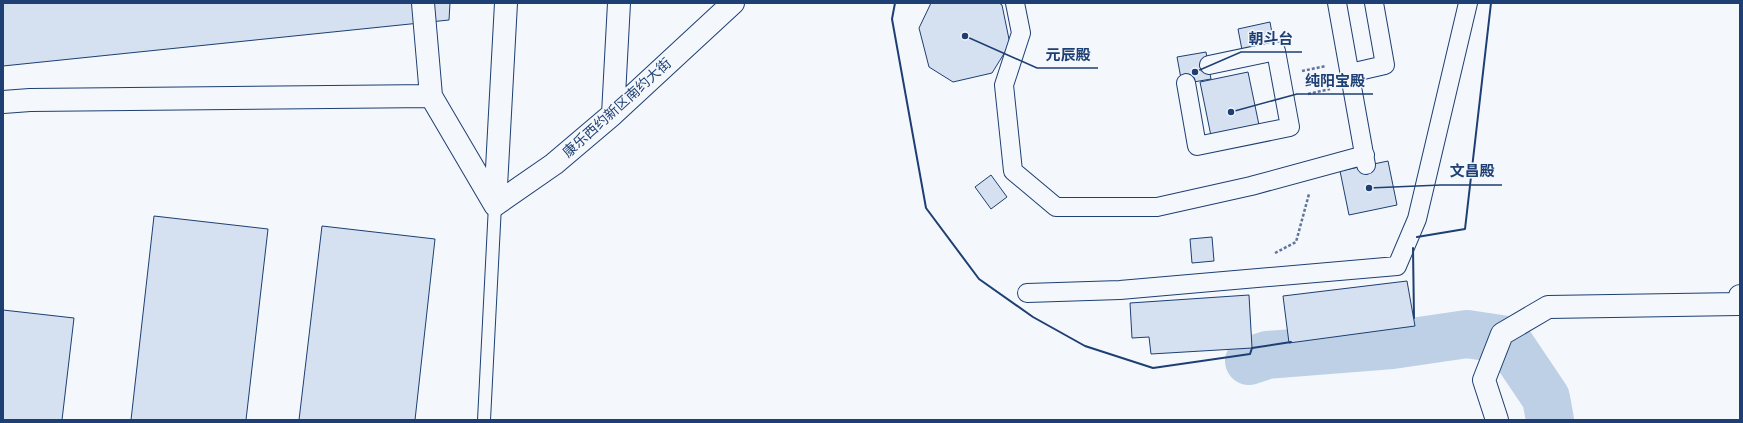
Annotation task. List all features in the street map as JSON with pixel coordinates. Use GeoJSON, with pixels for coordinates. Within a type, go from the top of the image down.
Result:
{"type":"FeatureCollection","features":[{"type":"Feature","properties":{"kind":"street"},"geometry":{"type":"LineString","coordinates":[[424,3],[431,96],[495,205]]}},
{"type":"Feature","properties":{"kind":"street"},"geometry":{"type":"LineString","coordinates":[[495,205],[506,3]]}},
{"type":"Feature","properties":{"kind":"street"},"geometry":{"type":"LineString","coordinates":[[612,114],[619,3]]}},
{"type":"Feature","properties":{"kind":"street","name":"康乐西约新区南约大街"},"geometry":{"type":"LineString","coordinates":[[495,205],[554,164],[612,114],[733,3]]}},
{"type":"Feature","properties":{"kind":"street"},"geometry":{"type":"LineString","coordinates":[[1015,3],[1021,33],[1004,85],[1013,171],[1056,207],[1157,206],[1251,186],[1316,168],[1365,160],[1337,3]]}},
{"type":"Feature","properties":{"kind":"street"},"geometry":{"type":"LineString","coordinates":[[1350,73],[1385,65],[1374,3]]}},
{"type":"Feature","properties":{"kind":"street"},"geometry":{"type":"LineString","coordinates":[[1027,293],[1120,290],[1397,266],[1417,218],[1468,3]]}},
{"type":"Feature","properties":{"kind":"street"},"geometry":{"type":"LineString","coordinates":[[1186,84],[1197,146],[1290,127],[1276,51],[1209,64]]}},
{"type":"Feature","properties":{"kind":"street"},"geometry":{"type":"LineString","coordinates":[[3,102],[30,100],[431,96]]}},
{"type":"Feature","properties":{"kind":"street"},"geometry":{"type":"LineString","coordinates":[[1497,420],[1484,380],[1502,334],[1548,307],[1739,304],[1740,296]]}},
{"type":"Feature","properties":{"kind":"lane"},"geometry":{"type":"LineString","coordinates":[[484,420],[495,205]]}},
{"type":"Feature","properties":{"kind":"path"},"geometry":{"type":"LineString","coordinates":[[1280,76],[1350,73]]}},
{"type":"Feature","properties":{"kind":"path"},"geometry":{"type":"LineString","coordinates":[[1284,99],[1350,73]]}},
{"type":"Feature","properties":{"kind":"path"},"geometry":{"type":"LineString","coordinates":[[1252,278],[1277,251],[1296,242],[1316,168]]}},
{"type":"Feature","properties":{"kind":"building"},"geometry":{"type":"Polygon","coordinates":[[[3,3],[450,3],[449,20],[3,66],[3,3]]]}},
{"type":"Feature","properties":{"kind":"building"},"geometry":{"type":"Polygon","coordinates":[[[931,3],[999,3],[1002,5],[1010,44],[992,73],[953,82],[929,67],[919,28],[931,3]]]}},
{"type":"Feature","properties":{"kind":"building"},"geometry":{"type":"Polygon","coordinates":[[[1270,22],[1274,44],[1242,50],[1238,29],[1270,22]]]}},
{"type":"Feature","properties":{"kind":"building"},"geometry":{"type":"Polygon","coordinates":[[[1206,52],[1211,79],[1182,84],[1177,57],[1206,52]]]}},
{"type":"Feature","properties":{"kind":"building"},"geometry":{"type":"Polygon","coordinates":[[[1248,72],[1259,125],[1211,136],[1200,82],[1248,72]]]}},
{"type":"Feature","properties":{"kind":"building"},"geometry":{"type":"Polygon","coordinates":[[[1388,161],[1397,205],[1349,215],[1340,171],[1388,161]]]}},
{"type":"Feature","properties":{"kind":"building"},"geometry":{"type":"Polygon","coordinates":[[[991,175],[1007,197],[991,209],[975,187],[991,175]]]}},
{"type":"Feature","properties":{"kind":"building"},"geometry":{"type":"Polygon","coordinates":[[[154,216],[268,229],[246,420],[131,420],[154,216]]]}},
{"type":"Feature","properties":{"kind":"building"},"geometry":{"type":"Polygon","coordinates":[[[322,226],[435,239],[415,420],[299,420],[322,226]]]}},
{"type":"Feature","properties":{"kind":"building"},"geometry":{"type":"Polygon","coordinates":[[[1212,237],[1214,261],[1192,263],[1190,239],[1212,237]]]}},
{"type":"Feature","properties":{"kind":"building"},"geometry":{"type":"Polygon","coordinates":[[[1407,281],[1415,326],[1289,343],[1283,296],[1407,281]]]}},
{"type":"Feature","properties":{"kind":"building"},"geometry":{"type":"Polygon","coordinates":[[[1249,295],[1252,348],[1151,354],[1149,337],[1132,338],[1130,303],[1249,295]]]}},
{"type":"Feature","properties":{"kind":"building"},"geometry":{"type":"Polygon","coordinates":[[[3,310],[74,318],[62,420],[3,420],[3,310]]]}},
{"type":"Feature","properties":{"kind":"waterway"},"geometry":{"type":"LineString","coordinates":[[1249,361],[1267,355],[1392,345],[1467,334],[1507,340],[1546,398],[1550,420]]}},
{"type":"Feature","properties":{"kind":"wall"},"geometry":{"type":"LineString","coordinates":[[895,3],[892,19],[926,208],[979,279],[1033,317],[1085,346],[1153,368],[1250,354],[1252,348],[1291,342]]}},
{"type":"Feature","properties":{"kind":"wall"},"geometry":{"type":"LineString","coordinates":[[1417,237],[1465,229],[1491,3]]}},
{"type":"Feature","properties":{"kind":"wall"},"geometry":{"type":"LineString","coordinates":[[1413,248],[1414,318]]}},
{"type":"Feature","properties":{"kind":"place","name":"元辰殿"},"geometry":{"type":"Point","coordinates":[965,36]}},
{"type":"Feature","properties":{"kind":"place","name":"朝斗台"},"geometry":{"type":"Point","coordinates":[1195,72]}},
{"type":"Feature","properties":{"kind":"place","name":"纯阳宝殿"},"geometry":{"type":"Point","coordinates":[1231,112]}},
{"type":"Feature","properties":{"kind":"place","name":"文昌殿"},"geometry":{"type":"Point","coordinates":[1369,188]}}]}
